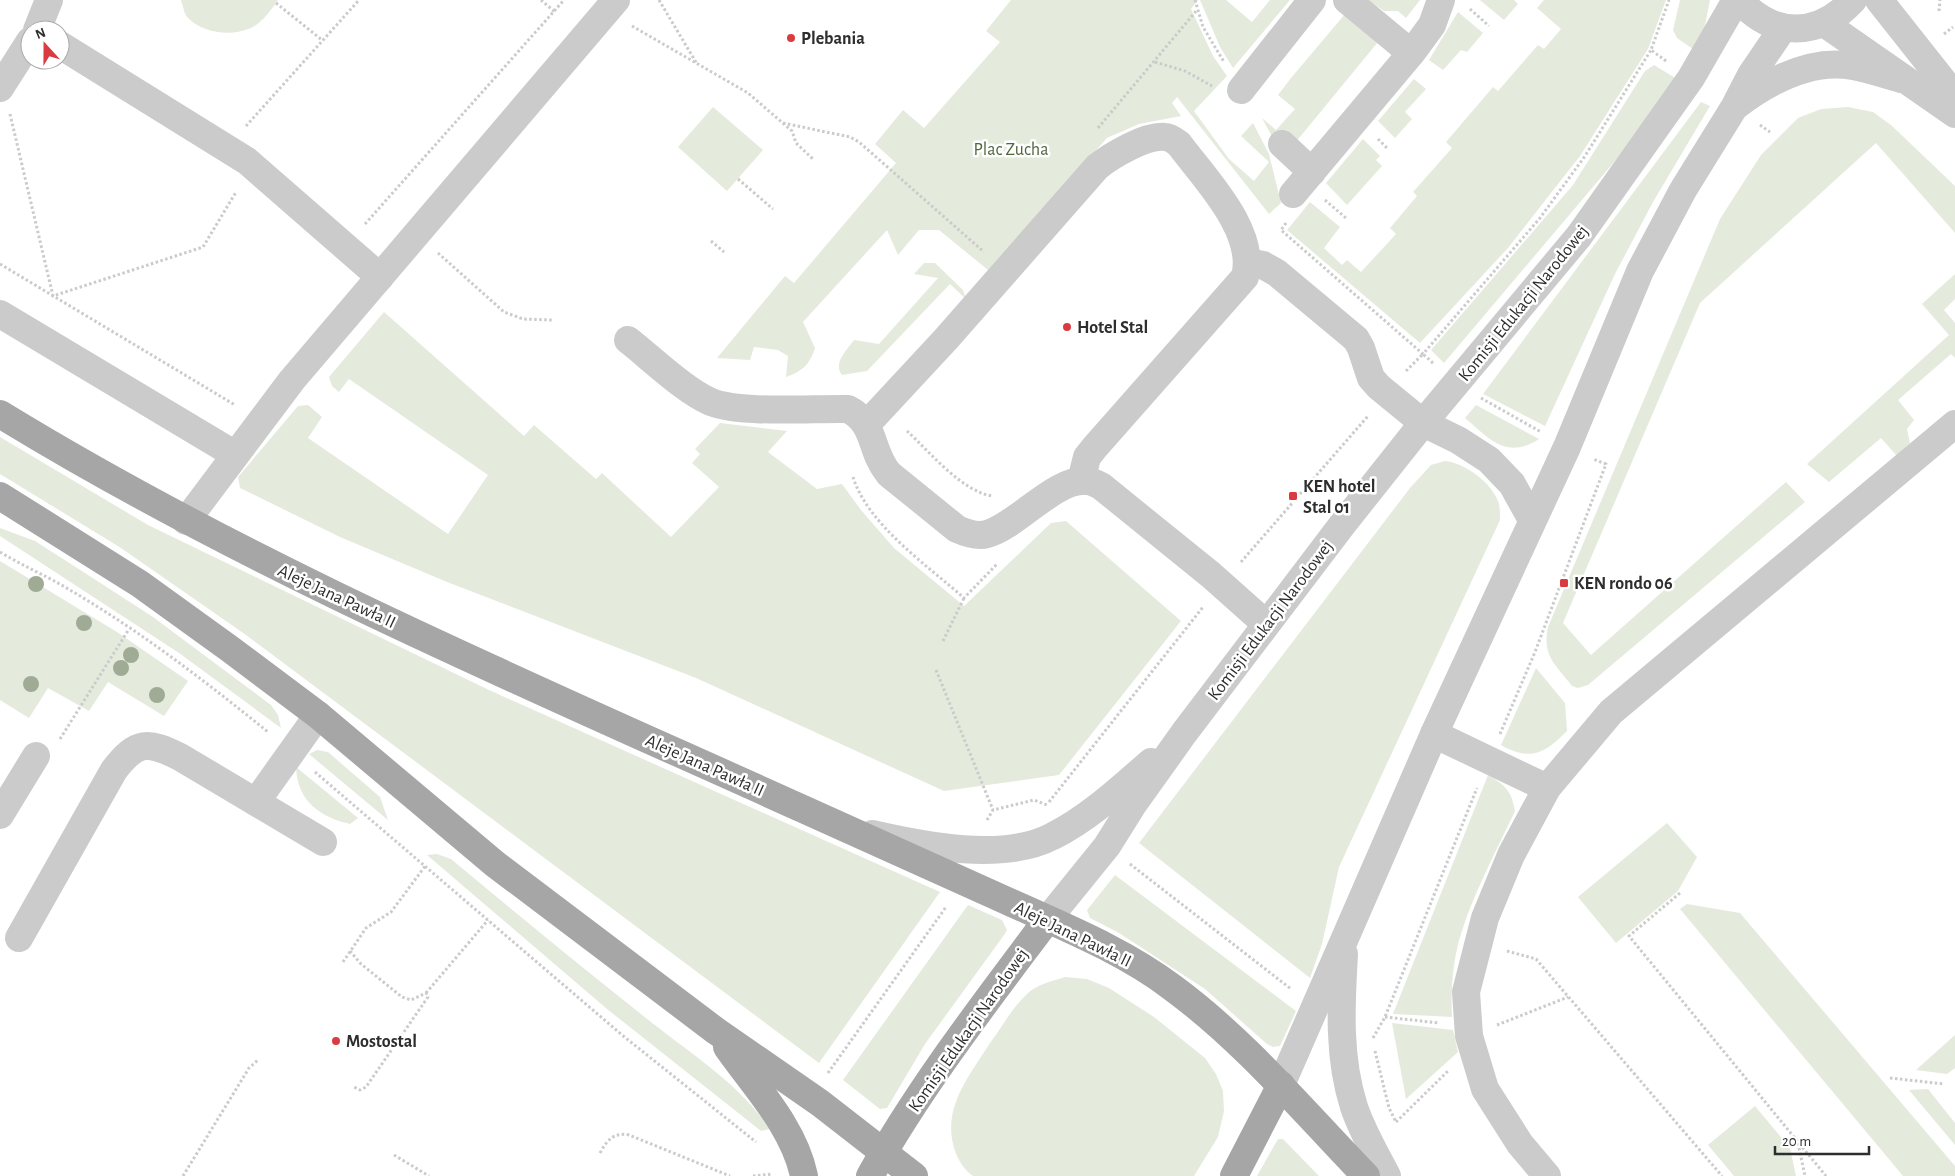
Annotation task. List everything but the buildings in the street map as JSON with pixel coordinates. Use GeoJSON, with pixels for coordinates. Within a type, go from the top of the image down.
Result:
{"type":"FeatureCollection","features":[{"type":"Feature","properties":{"kind":"main road","name":"Aleje Jana Pawła II"},"geometry":{"type":"LineString","coordinates":[[0,414],[186,521],[285,572],[464,656],[1114,952],[1170,986],[1226,1030],[1281,1085],[1366,1176]]}},
{"type":"Feature","properties":{"kind":"main road"},"geometry":{"type":"LineString","coordinates":[[0,496],[140,584],[230,648],[318,715],[495,864],[716,1031],[820,1103],[876,1165],[914,1176]]}},
{"type":"Feature","properties":{"kind":"main road","name":"Komisji Edukacji Narodowej"},"geometry":{"type":"LineString","coordinates":[[876,1165],[968,1024],[1047,920]]}},
{"type":"Feature","properties":{"kind":"main road"},"geometry":{"type":"LineString","coordinates":[[716,1031],[786,1129],[800,1159],[804,1176]]}},
{"type":"Feature","properties":{"kind":"main road"},"geometry":{"type":"LineString","coordinates":[[1234,1176],[1281,1085]]}},
{"type":"Feature","properties":{"kind":"street"},"geometry":{"type":"LineString","coordinates":[[41,20],[49,0]]}},
{"type":"Feature","properties":{"kind":"street"},"geometry":{"type":"LineString","coordinates":[[1229,90],[1312,0]]}},
{"type":"Feature","properties":{"kind":"street"},"geometry":{"type":"LineString","coordinates":[[1347,0],[1412,52]]}},
{"type":"Feature","properties":{"kind":"street"},"geometry":{"type":"LineString","coordinates":[[1737,0],[1751,14],[1766,23],[1783,28],[1803,29],[1824,23],[1842,12],[1853,0]]}},
{"type":"Feature","properties":{"kind":"street","name":"Komisji Edukacji Narodowej"},"geometry":{"type":"LineString","coordinates":[[1047,920],[1107,846],[1132,806],[1184,733],[1266,624],[1423,423],[1579,236],[1691,78],[1737,0]]}},
{"type":"Feature","properties":{"kind":"street"},"geometry":{"type":"LineString","coordinates":[[1879,0],[1955,96]]}},
{"type":"Feature","properties":{"kind":"street"},"geometry":{"type":"LineString","coordinates":[[1293,194],[1316,184],[1432,25],[1454,3]]}},
{"type":"Feature","properties":{"kind":"street"},"geometry":{"type":"LineString","coordinates":[[186,521],[260,420],[415,233],[620,11]]}},
{"type":"Feature","properties":{"kind":"street"},"geometry":{"type":"LineString","coordinates":[[1824,23],[1955,114]]}},
{"type":"Feature","properties":{"kind":"street"},"geometry":{"type":"LineString","coordinates":[[1281,1085],[1434,734],[1567,446],[1640,271],[1683,190],[1735,106],[1751,75],[1783,28]]}},
{"type":"Feature","properties":{"kind":"street"},"geometry":{"type":"LineString","coordinates":[[70,51],[247,161],[380,277]]}},
{"type":"Feature","properties":{"kind":"street"},"geometry":{"type":"LineString","coordinates":[[1,86],[20,57]]}},
{"type":"Feature","properties":{"kind":"street"},"geometry":{"type":"LineString","coordinates":[[1735,106],[1779,78],[1828,65],[1852,66],[1902,79]]}},
{"type":"Feature","properties":{"kind":"street"},"geometry":{"type":"LineString","coordinates":[[867,424],[946,339],[1097,166],[1128,147],[1164,136],[1179,144],[1236,222],[1244,239],[1248,262],[1246,277],[1087,457],[1081,481]]}},
{"type":"Feature","properties":{"kind":"street"},"geometry":{"type":"LineString","coordinates":[[1282,144],[1316,184]]}},
{"type":"Feature","properties":{"kind":"street"},"geometry":{"type":"LineString","coordinates":[[1248,262],[1263,264],[1277,272],[1356,339],[1371,378],[1423,423],[1458,440],[1489,460],[1512,484],[1532,520]]}},
{"type":"Feature","properties":{"kind":"street"},"geometry":{"type":"LineString","coordinates":[[0,314],[234,454]]}},
{"type":"Feature","properties":{"kind":"street"},"geometry":{"type":"LineString","coordinates":[[628,340],[694,392],[710,401],[725,406],[848,409],[858,414],[867,424],[880,463],[889,474],[957,529],[964,532],[987,534],[1050,494],[1088,480],[1101,486],[1212,575],[1266,624]]}},
{"type":"Feature","properties":{"kind":"street"},"geometry":{"type":"LineString","coordinates":[[1547,1176],[1520,1144],[1485,1089],[1470,1036],[1466,992],[1485,918],[1511,855],[1547,788],[1611,712],[1954,427]]}},
{"type":"Feature","properties":{"kind":"street"},"geometry":{"type":"LineString","coordinates":[[256,802],[318,715]]}},
{"type":"Feature","properties":{"kind":"street"},"geometry":{"type":"LineString","coordinates":[[840,826],[902,841],[988,850],[1024,846],[1052,837],[1072,824],[1112,795],[1184,733]]}},
{"type":"Feature","properties":{"kind":"street"},"geometry":{"type":"LineString","coordinates":[[1434,734],[1547,788]]}},
{"type":"Feature","properties":{"kind":"street"},"geometry":{"type":"LineString","coordinates":[[19,938],[114,770],[127,753],[141,746],[158,746],[323,842]]}},
{"type":"Feature","properties":{"kind":"street"},"geometry":{"type":"LineString","coordinates":[[0,815],[36,756]]}},
{"type":"Feature","properties":{"kind":"street"},"geometry":{"type":"LineString","coordinates":[[1346,934],[1342,1053],[1354,1108],[1387,1176]]}},
{"type":"Feature","properties":{"kind":"path"},"geometry":{"type":"LineString","coordinates":[[227,149],[359,0]]}},
{"type":"Feature","properties":{"kind":"path"},"geometry":{"type":"LineString","coordinates":[[541,0],[554,12]]}},
{"type":"Feature","properties":{"kind":"path"},"geometry":{"type":"LineString","coordinates":[[345,247],[564,0]]}},
{"type":"Feature","properties":{"kind":"path"},"geometry":{"type":"LineString","coordinates":[[659,0],[697,64]]}},
{"type":"Feature","properties":{"kind":"path"},"geometry":{"type":"LineString","coordinates":[[1195,0],[1198,10]]}},
{"type":"Feature","properties":{"kind":"path"},"geometry":{"type":"LineString","coordinates":[[1939,11],[1940,0]]}},
{"type":"Feature","properties":{"kind":"path"},"geometry":{"type":"LineString","coordinates":[[276,3],[322,40]]}},
{"type":"Feature","properties":{"kind":"path"},"geometry":{"type":"LineString","coordinates":[[1454,3],[1489,26]]}},
{"type":"Feature","properties":{"kind":"path"},"geometry":{"type":"LineString","coordinates":[[620,11],[697,64],[748,93],[792,131],[796,143],[814,160]]}},
{"type":"Feature","properties":{"kind":"path"},"geometry":{"type":"LineString","coordinates":[[1423,354],[1540,218],[1586,156],[1651,50]]}},
{"type":"Feature","properties":{"kind":"path"},"geometry":{"type":"LineString","coordinates":[[1155,62],[1185,71],[1229,90]]}},
{"type":"Feature","properties":{"kind":"path"},"geometry":{"type":"LineString","coordinates":[[1,86],[53,296]]}},
{"type":"Feature","properties":{"kind":"path"},"geometry":{"type":"LineString","coordinates":[[784,123],[850,137],[859,142],[989,256]]}},
{"type":"Feature","properties":{"kind":"path"},"geometry":{"type":"LineString","coordinates":[[738,179],[772,209]]}},
{"type":"Feature","properties":{"kind":"path"},"geometry":{"type":"LineString","coordinates":[[1316,184],[1347,219]]}},
{"type":"Feature","properties":{"kind":"path"},"geometry":{"type":"LineString","coordinates":[[53,296],[203,246],[237,190]]}},
{"type":"Feature","properties":{"kind":"path"},"geometry":{"type":"LineString","coordinates":[[712,242],[724,252]]}},
{"type":"Feature","properties":{"kind":"path"},"geometry":{"type":"LineString","coordinates":[[430,246],[504,312],[523,319],[552,320]]}},
{"type":"Feature","properties":{"kind":"path"},"geometry":{"type":"LineString","coordinates":[[0,264],[260,420]]}},
{"type":"Feature","properties":{"kind":"path"},"geometry":{"type":"LineString","coordinates":[[907,431],[961,482],[976,491],[999,496]]}},
{"type":"Feature","properties":{"kind":"path"},"geometry":{"type":"LineString","coordinates":[[0,552],[71,590],[202,679],[426,865],[622,1035],[759,1145]]}},
{"type":"Feature","properties":{"kind":"path"},"geometry":{"type":"LineString","coordinates":[[943,641],[964,598]]}},
{"type":"Feature","properties":{"kind":"path"},"geometry":{"type":"LineString","coordinates":[[36,756],[52,752],[129,629]]}},
{"type":"Feature","properties":{"kind":"path"},"geometry":{"type":"LineString","coordinates":[[1396,1122],[1389,1108],[1372,1038],[1385,1017],[1488,760],[1536,652]]}},
{"type":"Feature","properties":{"kind":"path"},"geometry":{"type":"LineString","coordinates":[[936,670],[993,810]]}},
{"type":"Feature","properties":{"kind":"path"},"geometry":{"type":"LineString","coordinates":[[1034,800],[1047,805],[1072,824]]}},
{"type":"Feature","properties":{"kind":"path"},"geometry":{"type":"LineString","coordinates":[[1107,846],[1314,1007]]}},
{"type":"Feature","properties":{"kind":"path"},"geometry":{"type":"LineString","coordinates":[[343,962],[366,928],[391,912],[426,865]]}},
{"type":"Feature","properties":{"kind":"path"},"geometry":{"type":"LineString","coordinates":[[1680,893],[1629,936],[1826,1176]]}},
{"type":"Feature","properties":{"kind":"path"},"geometry":{"type":"LineString","coordinates":[[827,1075],[948,904]]}},
{"type":"Feature","properties":{"kind":"path"},"geometry":{"type":"LineString","coordinates":[[350,951],[361,964],[402,997],[410,1000],[426,993],[488,920]]}},
{"type":"Feature","properties":{"kind":"path"},"geometry":{"type":"LineString","coordinates":[[1503,949],[1536,959],[1722,1176]]}},
{"type":"Feature","properties":{"kind":"path"},"geometry":{"type":"LineString","coordinates":[[354,1087],[360,1090],[366,1087],[428,1000],[426,993]]}},
{"type":"Feature","properties":{"kind":"path"},"geometry":{"type":"LineString","coordinates":[[1490,1028],[1568,997]]}},
{"type":"Feature","properties":{"kind":"path"},"geometry":{"type":"LineString","coordinates":[[1342,1022],[1372,1038]]}},
{"type":"Feature","properties":{"kind":"path"},"geometry":{"type":"LineString","coordinates":[[182,1176],[249,1068],[258,1060]]}},
{"type":"Feature","properties":{"kind":"path"},"geometry":{"type":"LineString","coordinates":[[1890,1078],[1944,1084]]}},
{"type":"Feature","properties":{"kind":"path"},"geometry":{"type":"LineString","coordinates":[[600,1153],[608,1140],[617,1135],[629,1135],[730,1176]]}},
{"type":"Feature","properties":{"kind":"path"},"geometry":{"type":"LineString","coordinates":[[1798,1142],[1805,1176]]}},
{"type":"Feature","properties":{"kind":"path"},"geometry":{"type":"LineString","coordinates":[[394,1155],[429,1176]]}},
{"type":"Feature","properties":{"kind":"path"},"geometry":{"type":"LineString","coordinates":[[753,1176],[772,1174]]}},
{"type":"Feature","properties":{"kind":"green space"},"geometry":{"type":"Polygon","coordinates":[[[181,0],[278,0],[266,16],[255,26],[243,31],[226,33],[209,30],[194,23],[185,14],[181,0]]]}},
{"type":"Feature","properties":{"kind":"green space","name":"Plac Zucha"},"geometry":{"type":"Polygon","coordinates":[[[1011,0],[1198,0],[1191,9],[1213,56],[1227,76],[1194,111],[1229,159],[1254,181],[1269,162],[1241,136],[1253,123],[1269,154],[1281,203],[1269,214],[1177,97],[1172,103],[1181,116],[1139,124],[1107,138],[988,270],[939,230],[919,230],[898,255],[887,230],[803,322],[815,348],[811,359],[801,370],[786,377],[788,356],[778,350],[754,347],[750,360],[717,358],[785,276],[794,283],[896,163],[875,144],[903,110],[924,128],[1000,42],[986,31],[1011,0]]]}},
{"type":"Feature","properties":{"kind":"green space"},"geometry":{"type":"Polygon","coordinates":[[[1200,0],[1226,0],[1252,22],[1270,0],[1290,0],[1233,68],[1220,47],[1200,0]]]}},
{"type":"Feature","properties":{"kind":"green space"},"geometry":{"type":"Polygon","coordinates":[[[1368,0],[1420,0],[1406,18],[1398,11],[1384,11],[1368,0]]]}},
{"type":"Feature","properties":{"kind":"green space"},"geometry":{"type":"Polygon","coordinates":[[[1480,0],[1514,0],[1518,4],[1504,20],[1480,0]]]}},
{"type":"Feature","properties":{"kind":"green space"},"geometry":{"type":"Polygon","coordinates":[[[1544,0],[1666,0],[1648,49],[1580,156],[1508,248],[1420,343],[1287,230],[1310,202],[1340,227],[1324,248],[1342,265],[1347,260],[1361,272],[1396,234],[1390,228],[1417,196],[1413,192],[1452,148],[1446,142],[1493,87],[1498,91],[1538,45],[1544,49],[1561,29],[1537,8],[1544,0]]]}},
{"type":"Feature","properties":{"kind":"green space"},"geometry":{"type":"Polygon","coordinates":[[[1680,0],[1710,0],[1704,30],[1693,49],[1677,38],[1673,30],[1680,0]]]}},
{"type":"Feature","properties":{"kind":"green space"},"geometry":{"type":"Polygon","coordinates":[[[1458,12],[1483,33],[1467,52],[1461,50],[1443,70],[1429,60],[1458,12]]]}},
{"type":"Feature","properties":{"kind":"green space"},"geometry":{"type":"Polygon","coordinates":[[[1345,14],[1378,42],[1295,143],[1275,142],[1262,118],[1276,130],[1295,109],[1278,95],[1345,14]]]}},
{"type":"Feature","properties":{"kind":"green space"},"geometry":{"type":"Polygon","coordinates":[[[1654,65],[1677,79],[1620,155],[1444,363],[1431,350],[1573,185],[1645,71],[1654,65]]]}},
{"type":"Feature","properties":{"kind":"green space"},"geometry":{"type":"Polygon","coordinates":[[[1414,79],[1426,89],[1405,112],[1412,119],[1395,138],[1378,121],[1414,79]]]}},
{"type":"Feature","properties":{"kind":"green space"},"geometry":{"type":"Polygon","coordinates":[[[1701,102],[1710,106],[1653,202],[1615,274],[1545,426],[1483,394],[1701,102]]]}},
{"type":"Feature","properties":{"kind":"green space"},"geometry":{"type":"Polygon","coordinates":[[[713,107],[763,150],[727,191],[678,147],[713,107]]]}},
{"type":"Feature","properties":{"kind":"green space"},"geometry":{"type":"Polygon","coordinates":[[[1848,107],[1873,112],[1891,125],[1955,186],[1955,233],[1876,143],[1700,303],[1563,623],[1591,655],[1786,482],[1805,502],[1588,685],[1578,688],[1572,686],[1548,653],[1548,627],[1720,219],[1761,155],[1798,118],[1821,109],[1848,107]]]}},
{"type":"Feature","properties":{"kind":"green space"},"geometry":{"type":"Polygon","coordinates":[[[1363,139],[1380,156],[1376,160],[1382,166],[1347,205],[1326,183],[1363,139]]]}},
{"type":"Feature","properties":{"kind":"green space"},"geometry":{"type":"Polygon","coordinates":[[[924,263],[935,263],[963,290],[966,299],[950,284],[867,371],[842,375],[839,366],[840,362],[854,340],[879,344],[938,278],[914,274],[924,263]]]}},
{"type":"Feature","properties":{"kind":"green space"},"geometry":{"type":"Polygon","coordinates":[[[1955,274],[1955,299],[1944,310],[1955,323],[1955,358],[1951,354],[1898,400],[1914,420],[1907,429],[1910,443],[1897,456],[1881,438],[1829,482],[1807,464],[1949,335],[1922,304],[1955,274]]]}},
{"type":"Feature","properties":{"kind":"green space"},"geometry":{"type":"Polygon","coordinates":[[[384,312],[524,436],[534,425],[596,479],[602,473],[671,537],[719,487],[692,463],[700,454],[695,449],[720,423],[787,431],[768,452],[817,489],[842,484],[861,510],[894,548],[964,606],[1051,523],[1066,521],[1181,621],[1059,775],[944,791],[696,678],[447,582],[340,537],[240,488],[238,477],[298,406],[308,405],[322,417],[308,438],[448,534],[488,475],[349,379],[339,392],[332,386],[329,377],[384,312]]]}},
{"type":"Feature","properties":{"kind":"green space"},"geometry":{"type":"Polygon","coordinates":[[[1476,405],[1539,439],[1517,448],[1499,444],[1482,433],[1465,418],[1476,405]]]}},
{"type":"Feature","properties":{"kind":"green space"},"geometry":{"type":"Polygon","coordinates":[[[0,437],[148,525],[489,690],[940,892],[819,1063],[246,635],[121,548],[0,474],[0,437]]]}},
{"type":"Feature","properties":{"kind":"green space"},"geometry":{"type":"Polygon","coordinates":[[[1445,461],[1469,470],[1485,482],[1496,496],[1500,510],[1500,520],[1339,867],[1322,944],[1310,978],[1139,843],[1410,488],[1431,465],[1445,461]]]}},
{"type":"Feature","properties":{"kind":"green space"},"geometry":{"type":"Polygon","coordinates":[[[0,528],[35,541],[153,617],[271,705],[278,715],[281,728],[179,653],[0,536],[0,528]]]}},
{"type":"Feature","properties":{"kind":"green space"},"geometry":{"type":"Polygon","coordinates":[[[0,561],[117,632],[188,681],[164,716],[108,682],[89,711],[48,688],[29,718],[0,700],[0,561]]]}},
{"type":"Feature","properties":{"kind":"green space"},"geometry":{"type":"Polygon","coordinates":[[[1536,668],[1565,703],[1567,731],[1544,750],[1537,753],[1521,753],[1501,745],[1536,668]]]}},
{"type":"Feature","properties":{"kind":"green space"},"geometry":{"type":"Polygon","coordinates":[[[317,750],[328,752],[380,797],[388,820],[309,754],[317,750]]]}},
{"type":"Feature","properties":{"kind":"green space"},"geometry":{"type":"Polygon","coordinates":[[[296,767],[358,818],[350,824],[320,812],[305,798],[300,789],[296,767]]]}},
{"type":"Feature","properties":{"kind":"green space"},"geometry":{"type":"Polygon","coordinates":[[[1488,775],[1507,789],[1512,798],[1515,811],[1483,879],[1462,932],[1453,974],[1452,1017],[1393,1014],[1488,775]]]}},
{"type":"Feature","properties":{"kind":"green space"},"geometry":{"type":"Polygon","coordinates":[[[1667,823],[1697,857],[1678,891],[1616,943],[1578,897],[1667,823]]]}},
{"type":"Feature","properties":{"kind":"green space"},"geometry":{"type":"Polygon","coordinates":[[[437,854],[451,859],[597,979],[712,1069],[743,1097],[770,1129],[761,1131],[607,1009],[427,855],[437,854]]]}},
{"type":"Feature","properties":{"kind":"green space"},"geometry":{"type":"Polygon","coordinates":[[[1115,875],[1296,1011],[1280,1046],[1273,1047],[1267,1044],[1205,989],[1119,933],[1090,918],[1087,910],[1115,875]]]}},
{"type":"Feature","properties":{"kind":"green space"},"geometry":{"type":"Polygon","coordinates":[[[1687,904],[1740,913],[1955,1166],[1955,1176],[1903,1176],[1680,909],[1687,904]]]}},
{"type":"Feature","properties":{"kind":"green space"},"geometry":{"type":"Polygon","coordinates":[[[968,905],[1002,920],[1007,930],[925,1044],[887,1108],[880,1109],[843,1080],[968,905]]]}},
{"type":"Feature","properties":{"kind":"green space"},"geometry":{"type":"Polygon","coordinates":[[[1065,977],[1087,979],[1109,988],[1154,1017],[1205,1058],[1216,1074],[1223,1091],[1224,1111],[1218,1137],[1194,1176],[973,1176],[960,1162],[953,1144],[952,1116],[955,1103],[967,1079],[1022,999],[1035,988],[1065,977]]]}},
{"type":"Feature","properties":{"kind":"green space"},"geometry":{"type":"Polygon","coordinates":[[[1392,1023],[1453,1030],[1458,1052],[1406,1099],[1392,1023]]]}},
{"type":"Feature","properties":{"kind":"green space"},"geometry":{"type":"Polygon","coordinates":[[[1955,1035],[1955,1068],[1947,1074],[1916,1070],[1955,1035]]]}},
{"type":"Feature","properties":{"kind":"green space"},"geometry":{"type":"Polygon","coordinates":[[[1928,1089],[1955,1123],[1955,1145],[1909,1090],[1928,1089]]]}},
{"type":"Feature","properties":{"kind":"green space"},"geometry":{"type":"Polygon","coordinates":[[[1755,1106],[1790,1148],[1796,1176],[1734,1176],[1708,1145],[1755,1106]]]}},
{"type":"Feature","properties":{"kind":"green space"},"geometry":{"type":"Polygon","coordinates":[[[1278,1139],[1283,1139],[1319,1176],[1257,1176],[1278,1139]]]}},
{"type":"Feature","properties":{"kind":"place","name":"Plebania"},"geometry":{"type":"Point","coordinates":[791,38]}},
{"type":"Feature","properties":{"kind":"place","name":"Hotel Stal"},"geometry":{"type":"Point","coordinates":[1067,327]}},
{"type":"Feature","properties":{"kind":"place","name":"KEN hotel Stal 01"},"geometry":{"type":"Point","coordinates":[1293,496]}},
{"type":"Feature","properties":{"kind":"place","name":"KEN rondo 06"},"geometry":{"type":"Point","coordinates":[1564,583]}},
{"type":"Feature","properties":{"kind":"place","name":"Mostostal"},"geometry":{"type":"Point","coordinates":[336,1041]}}]}
